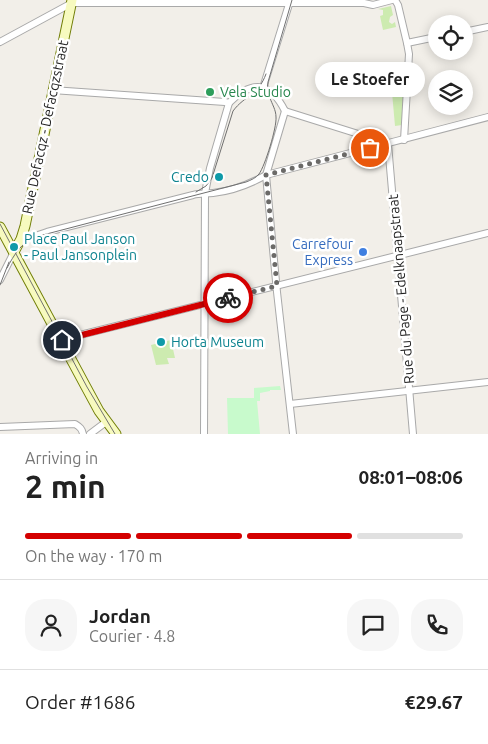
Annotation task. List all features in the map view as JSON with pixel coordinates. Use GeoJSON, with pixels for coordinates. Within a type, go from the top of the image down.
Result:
{"type":"FeatureCollection","features":[{"type":"Feature","properties":{"kind":"street"},"geometry":{"type":"LineString","coordinates":[[0,42],[72,1],[290,2],[364,3],[373,5],[394,0],[398,5],[409,54],[404,140]]}},
{"type":"Feature","properties":{"kind":"street","name":"Rue Defacqz - Defacqzstraat"},"geometry":{"type":"LineString","coordinates":[[14,252],[25,226],[72,1]]}},
{"type":"Feature","properties":{"kind":"street"},"geometry":{"type":"LineString","coordinates":[[263,88],[290,2]]}},
{"type":"Feature","properties":{"kind":"street"},"geometry":{"type":"LineString","coordinates":[[473,30],[488,27]]}},
{"type":"Feature","properties":{"kind":"street"},"geometry":{"type":"LineString","coordinates":[[407,43],[428,39]]}},
{"type":"Feature","properties":{"kind":"street"},"geometry":{"type":"LineString","coordinates":[[204,434],[205,193],[210,168],[229,104],[245,90],[253,87],[263,88],[274,94],[285,111],[266,175],[293,434]]}},
{"type":"Feature","properties":{"kind":"street"},"geometry":{"type":"LineString","coordinates":[[52,90],[216,101],[229,104]]}},
{"type":"Feature","properties":{"kind":"street"},"geometry":{"type":"LineString","coordinates":[[285,111],[388,144]]}},
{"type":"Feature","properties":{"kind":"street"},"geometry":{"type":"LineString","coordinates":[[20,241],[192,194],[211,193],[249,184],[266,175],[488,117]]}},
{"type":"Feature","properties":{"kind":"street","name":"Rue du Page - Edelknaapstraat"},"geometry":{"type":"LineString","coordinates":[[388,144],[413,434]]}},
{"type":"Feature","properties":{"kind":"street"},"geometry":{"type":"LineString","coordinates":[[0,227],[62,340],[92,400],[106,422],[110,434]]}},
{"type":"Feature","properties":{"kind":"street"},"geometry":{"type":"LineString","coordinates":[[62,340],[488,233]]}},
{"type":"Feature","properties":{"kind":"street"},"geometry":{"type":"LineString","coordinates":[[0,246],[14,252]]}},
{"type":"Feature","properties":{"kind":"street"},"geometry":{"type":"LineString","coordinates":[[0,280],[14,252]]}},
{"type":"Feature","properties":{"kind":"street"},"geometry":{"type":"LineString","coordinates":[[290,404],[488,382]]}},
{"type":"Feature","properties":{"kind":"street"},"geometry":{"type":"LineString","coordinates":[[90,434],[106,422]]}},
{"type":"Feature","properties":{"kind":"street"},"geometry":{"type":"LineString","coordinates":[[106,422],[111,425],[116,434]]}},
{"type":"Feature","properties":{"kind":"street"},"geometry":{"type":"LineString","coordinates":[[0,427],[75,424],[80,426],[83,434]]}},
{"type":"Feature","properties":{"kind":"green space"},"geometry":{"type":"Polygon","coordinates":[[[391,6],[393,15],[390,17],[389,22],[392,24],[395,22],[396,27],[383,30],[380,16],[383,15],[383,10],[378,9],[391,6]]]}},
{"type":"Feature","properties":{"kind":"green space"},"geometry":{"type":"Polygon","coordinates":[[[405,69],[402,125],[395,126],[390,70],[405,69]]]}},
{"type":"Feature","properties":{"kind":"green space"},"geometry":{"type":"Polygon","coordinates":[[[171,340],[175,358],[167,358],[169,364],[156,365],[151,345],[171,340]]]}},
{"type":"Feature","properties":{"kind":"green space"},"geometry":{"type":"Polygon","coordinates":[[[280,386],[281,390],[270,390],[260,393],[260,401],[257,401],[260,434],[228,434],[227,398],[254,398],[254,388],[280,386]]]}},
{"type":"Feature","properties":{"kind":"tram line"},"geometry":{"type":"LineString","coordinates":[[7,268],[22,246],[35,237],[246,182],[258,175],[267,155],[276,122],[275,112],[268,92],[268,82],[292,0]]}},
{"type":"Feature","properties":{"kind":"tram line"},"geometry":{"type":"LineString","coordinates":[[196,192],[206,186],[212,178],[233,111],[259,87],[266,74]]}},
{"type":"Feature","properties":{"kind":"tram line"},"geometry":{"type":"LineString","coordinates":[[0,224],[87,387],[115,434]]}},
{"type":"Feature","properties":{"kind":"tram line"},"geometry":{"type":"LineString","coordinates":[[0,285],[9,262]]}},
{"type":"Feature","properties":{"kind":"way so far"},"geometry":{"type":"LineString","coordinates":[[228,298],[277,286],[266,175],[370,148]]}},
{"type":"Feature","properties":{"kind":"place","name":"Vela Studio"},"geometry":{"type":"Point","coordinates":[210,92]}},
{"type":"Feature","properties":{"kind":"place","name":"Le Stoefer"},"geometry":{"type":"Point","coordinates":[370,148]}},
{"type":"Feature","properties":{"kind":"place","name":"Credo"},"geometry":{"type":"Point","coordinates":[219,177]}},
{"type":"Feature","properties":{"kind":"place","name":"Place Paul Janson - Paul Jansonplein"},"geometry":{"type":"Point","coordinates":[14,247]}},
{"type":"Feature","properties":{"kind":"place","name":"Carrefour Express"},"geometry":{"type":"Point","coordinates":[363,252]}},
{"type":"Feature","properties":{"kind":"place","name":"Horta Museum"},"geometry":{"type":"Point","coordinates":[161,342]}},
{"type":"Feature","properties":{"kind":"route"},"geometry":{"type":"LineString","coordinates":[[62,340],[228,298]]}}]}
